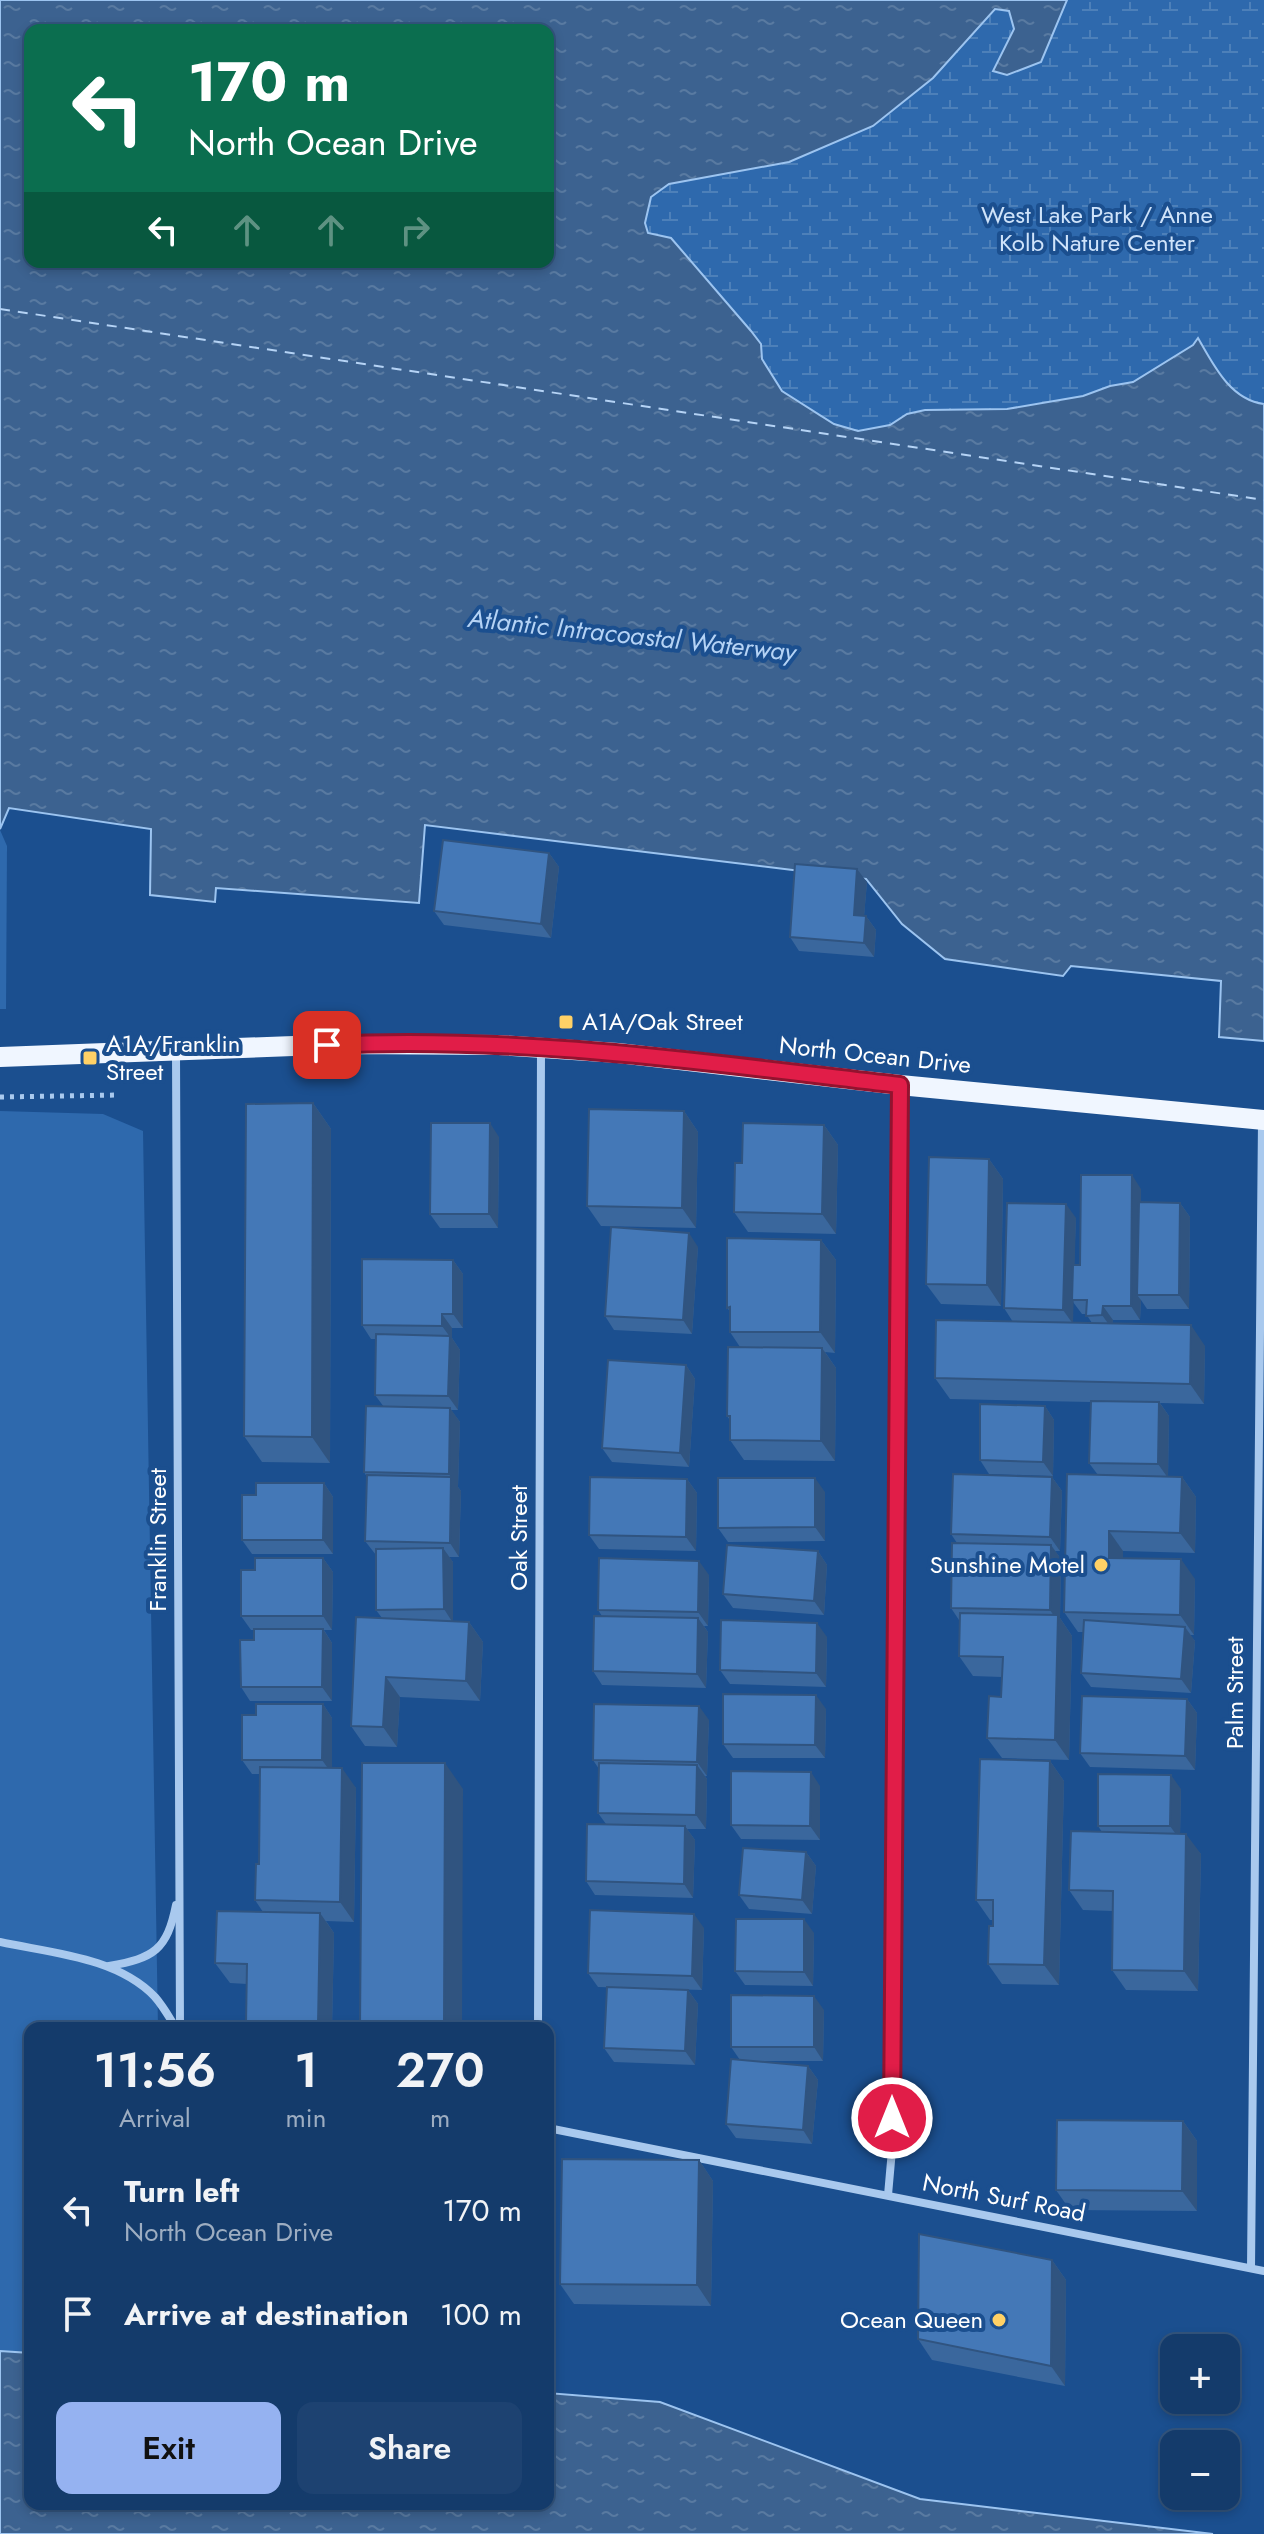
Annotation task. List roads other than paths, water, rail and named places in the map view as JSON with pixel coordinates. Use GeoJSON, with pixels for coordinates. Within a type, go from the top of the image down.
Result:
{"type":"FeatureCollection","features":[{"type":"Feature","properties":{"kind":"main road","name":"North Ocean Drive"},"geometry":{"type":"LineString","coordinates":[[0,1057],[405,1043],[541,1048],[618,1053],[900,1085],[1263,1120]]}},
{"type":"Feature","properties":{"kind":"street","name":"Oak Street"},"geometry":{"type":"LineString","coordinates":[[538,2022],[541,1048]]}},
{"type":"Feature","properties":{"kind":"street","name":"Franklin Street"},"geometry":{"type":"LineString","coordinates":[[176,1052],[178,2022]]}},
{"type":"Feature","properties":{"kind":"street"},"geometry":{"type":"LineString","coordinates":[[888,2195],[892,2158],[900,1085]]}},
{"type":"Feature","properties":{"kind":"street","name":"Palm Street"},"geometry":{"type":"LineString","coordinates":[[1251,2268],[1263,1120]]}},
{"type":"Feature","properties":{"kind":"street"},"geometry":{"type":"LineString","coordinates":[[109,1966],[135,1961],[154,1953],[161,1946],[172,1925],[179,1888]]}},
{"type":"Feature","properties":{"kind":"street"},"geometry":{"type":"LineString","coordinates":[[0,1942],[109,1966],[146,1989],[174,2022]]}},
{"type":"Feature","properties":{"kind":"street","name":"North Surf Road"},"geometry":{"type":"LineString","coordinates":[[554,2129],[1264,2271]]}},
{"type":"Feature","properties":{"kind":"water","name":"Atlantic Intracoastal Waterway"},"geometry":{"type":"Polygon","coordinates":[[[0,0],[1067,0],[1041,62],[1007,75],[993,71],[1014,29],[1009,11],[995,9],[933,78],[873,126],[789,162],[669,184],[651,197],[645,223],[648,233],[671,238],[751,331],[761,344],[762,359],[782,391],[834,424],[858,431],[890,425],[907,414],[925,410],[1007,409],[1083,396],[1133,382],[1193,345],[1198,338],[1232,388],[1241,396],[1264,404],[1264,1041],[1219,1037],[1221,981],[1071,966],[1063,976],[945,959],[902,924],[866,879],[425,825],[419,903],[216,888],[215,902],[150,895],[151,829],[9,808],[0,829],[0,0]]]}},
{"type":"Feature","properties":{"kind":"water"},"geometry":{"type":"Polygon","coordinates":[[[0,2351],[24,2353],[24,2510],[554,2510],[554,2393],[660,2402],[920,2499],[1213,2534],[0,2534],[0,2351]]]}},
{"type":"Feature","properties":{"kind":"place","name":"A1A/Oak Street"},"geometry":{"type":"Point","coordinates":[566,1022]}},
{"type":"Feature","properties":{"kind":"place","name":"A1A/Franklin Street"},"geometry":{"type":"Point","coordinates":[90,1058]}},
{"type":"Feature","properties":{"kind":"place","name":"Sunshine Motel"},"geometry":{"type":"Point","coordinates":[1101,1565]}},
{"type":"Feature","properties":{"kind":"place","name":"Ocean Queen"},"geometry":{"type":"Point","coordinates":[999,2320]}},
{"type":"Feature","properties":{"kind":"park label","name":"West Lake Park / Anne Kolb Nature Center"},"geometry":{"type":"Point","coordinates":[1097,229]}}]}
